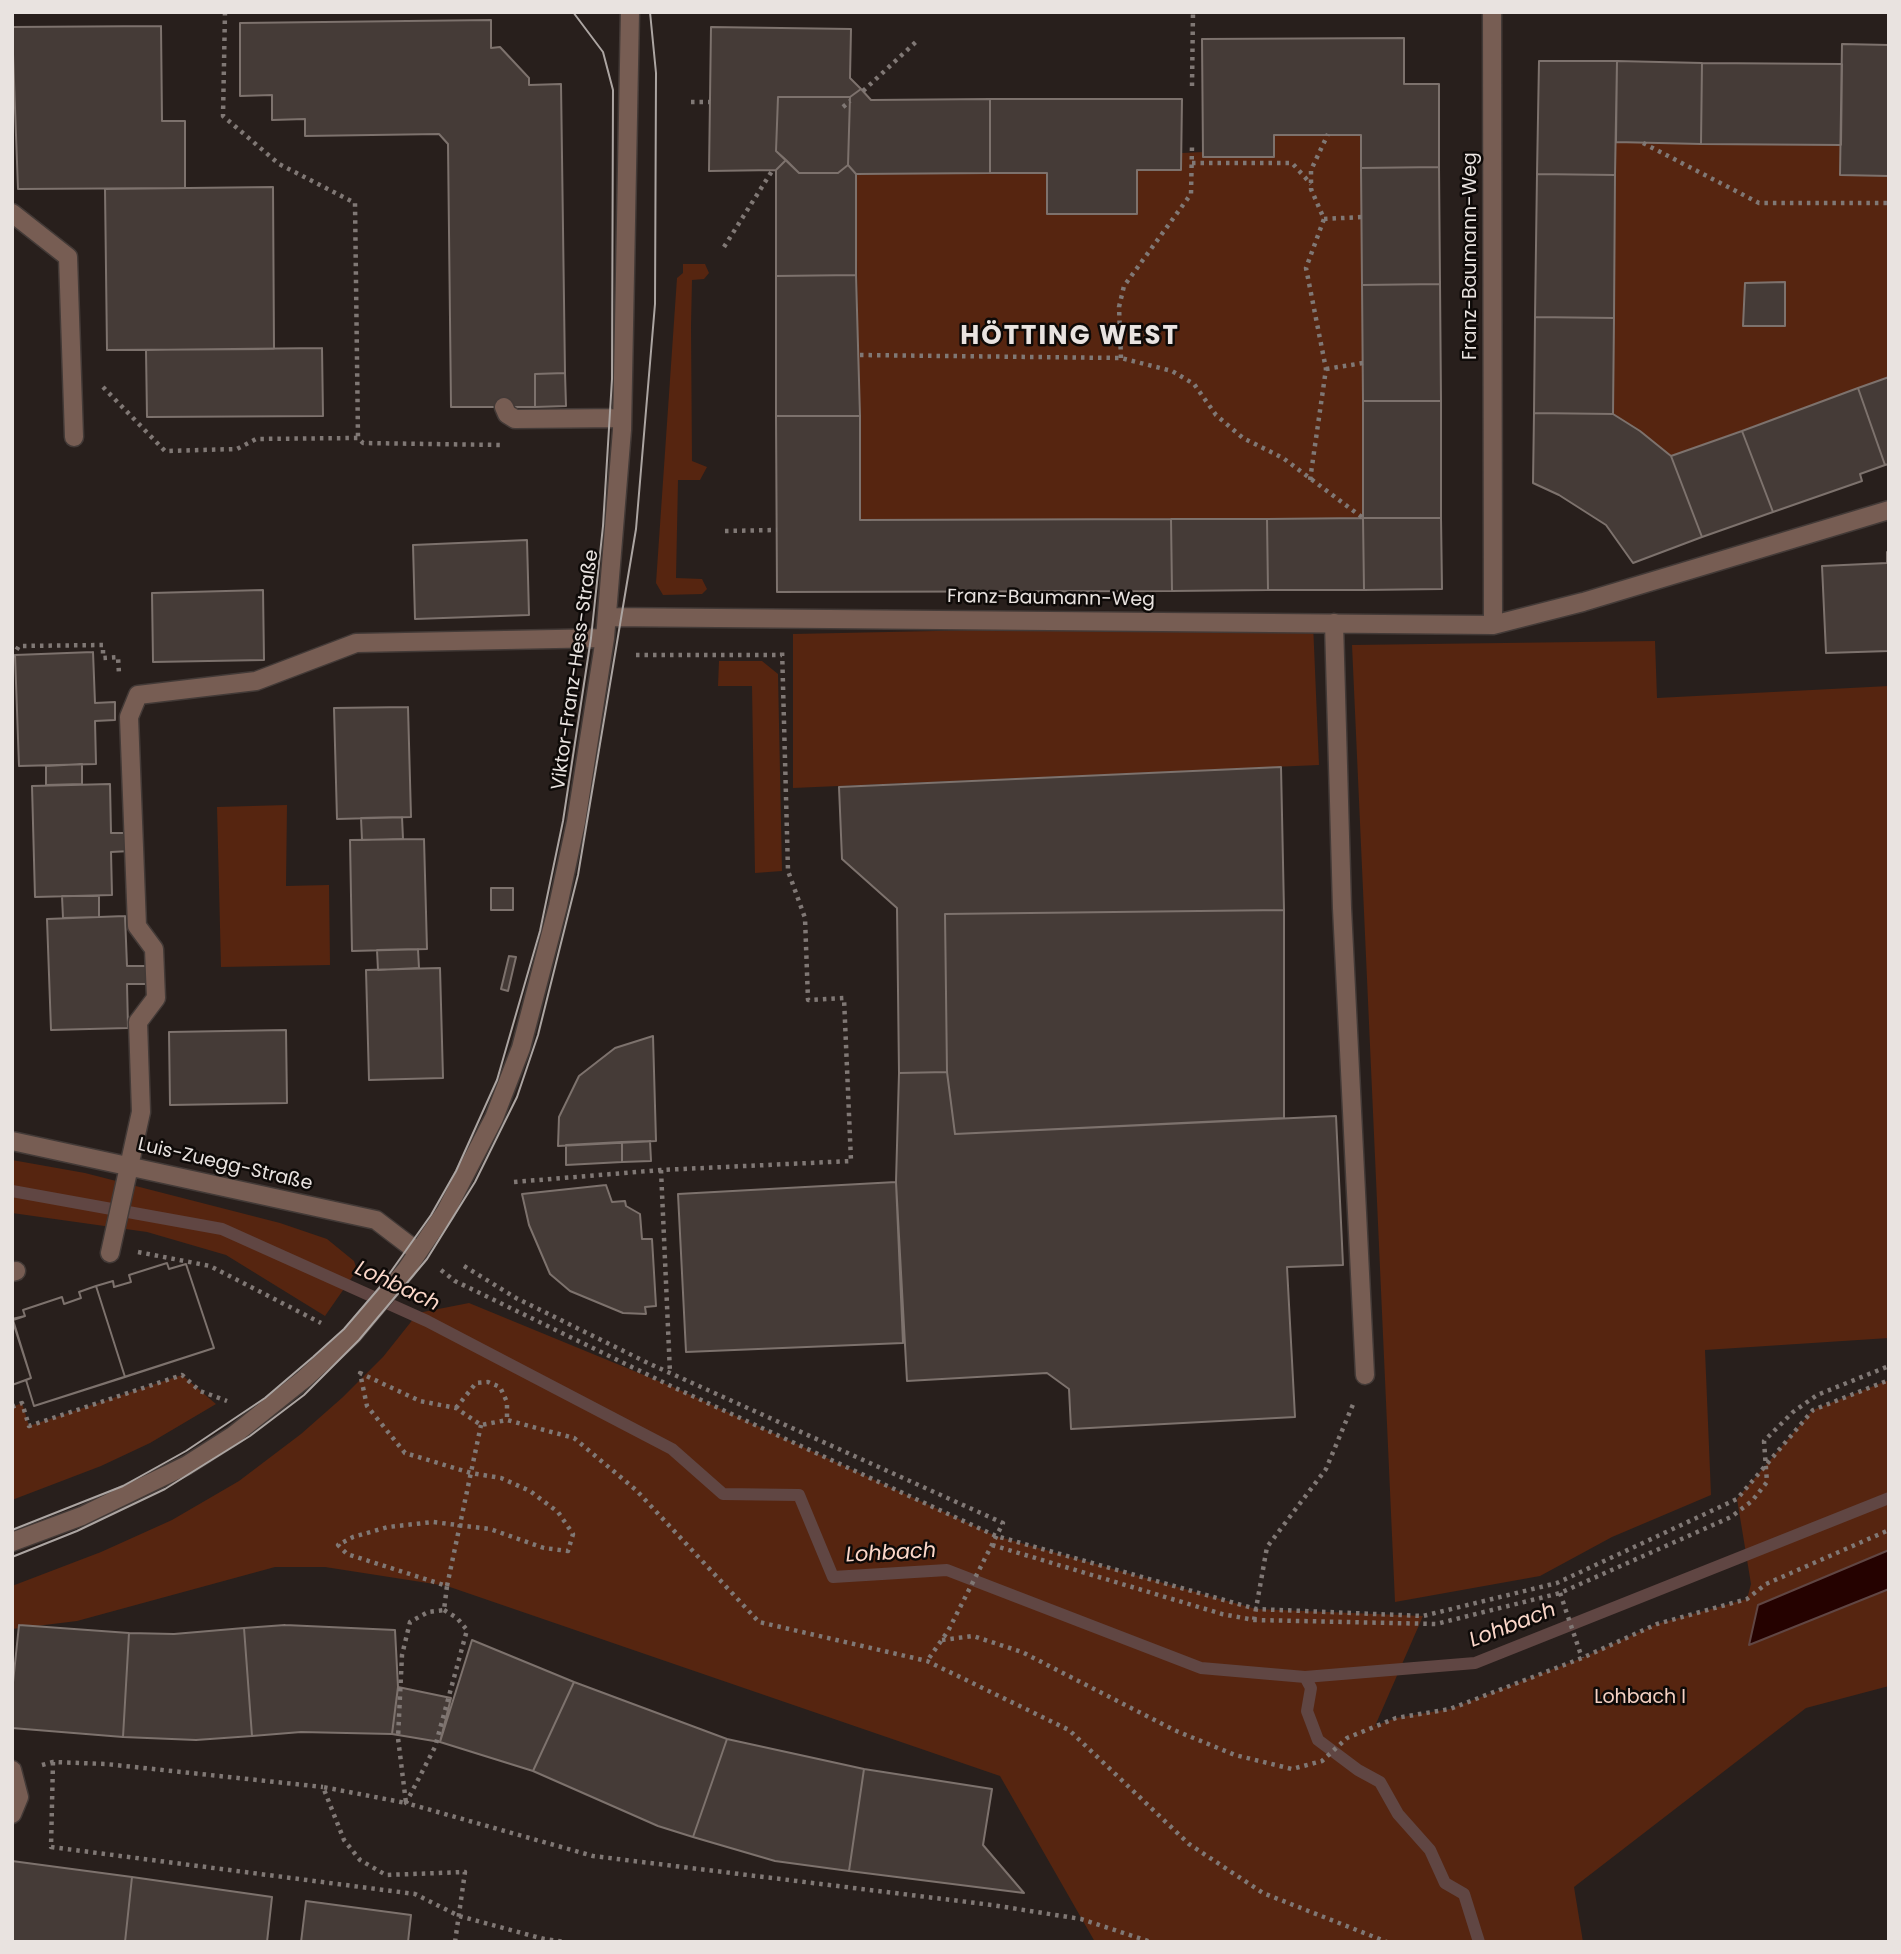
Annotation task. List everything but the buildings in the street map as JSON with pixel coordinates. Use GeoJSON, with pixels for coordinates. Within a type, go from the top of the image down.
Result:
{"type":"FeatureCollection","features":[{"type":"Feature","properties":{"kind":"street","name":"Viktor-Franz-Hess-Straße"},"geometry":{"type":"LineString","coordinates":[[12,1542],[82,1516],[187,1465],[274,1405],[352,1335],[388,1292],[418,1252],[479,1152],[524,1038],[555,919],[576,822],[605,638],[622,418],[630,12]]}},
{"type":"Feature","properties":{"kind":"street","name":"Franz-Baumann-Weg"},"geometry":{"type":"LineString","coordinates":[[1492,12],[1493,625]]}},
{"type":"Feature","properties":{"kind":"street"},"geometry":{"type":"LineString","coordinates":[[12,213],[68,257],[74,437]]}},
{"type":"Feature","properties":{"kind":"street"},"geometry":{"type":"LineString","coordinates":[[504,407],[507,414],[515,419],[622,418]]}},
{"type":"Feature","properties":{"kind":"street","name":"Franz-Baumann-Weg"},"geometry":{"type":"LineString","coordinates":[[607,617],[1493,625],[1583,603],[1889,510]]}},
{"type":"Feature","properties":{"kind":"street"},"geometry":{"type":"LineString","coordinates":[[1334,623],[1343,922],[1365,1375]]}},
{"type":"Feature","properties":{"kind":"street"},"geometry":{"type":"LineString","coordinates":[[111,1250],[121,1193],[141,1112],[138,1022],[156,998],[154,948],[137,926],[129,717],[138,695],[256,681],[356,643],[605,638]]}},
{"type":"Feature","properties":{"kind":"street","name":"Luis-Zuegg-Straße"},"geometry":{"type":"LineString","coordinates":[[12,1141],[376,1220],[418,1252]]}},
{"type":"Feature","properties":{"kind":"street"},"geometry":{"type":"LineString","coordinates":[[12,1814],[19,1797],[13,1771]]}},
{"type":"Feature","properties":{"kind":"path"},"geometry":{"type":"LineString","coordinates":[[225,12],[223,116],[279,164],[355,203],[358,438],[363,443],[513,446]]}},
{"type":"Feature","properties":{"kind":"path"},"geometry":{"type":"LineString","coordinates":[[1192,86],[1193,12]]}},
{"type":"Feature","properties":{"kind":"path"},"geometry":{"type":"LineString","coordinates":[[863,92],[918,40]]}},
{"type":"Feature","properties":{"kind":"path"},"geometry":{"type":"LineString","coordinates":[[843,107],[850,101]]}},
{"type":"Feature","properties":{"kind":"path"},"geometry":{"type":"LineString","coordinates":[[691,102],[710,102]]}},
{"type":"Feature","properties":{"kind":"path"},"geometry":{"type":"LineString","coordinates":[[1310,481],[1326,369],[1306,268],[1324,219],[1312,185],[1311,170],[1328,135]]}},
{"type":"Feature","properties":{"kind":"path"},"geometry":{"type":"LineString","coordinates":[[1643,143],[1759,203],[1889,204]]}},
{"type":"Feature","properties":{"kind":"path"},"geometry":{"type":"LineString","coordinates":[[1121,358],[1119,307],[1124,286],[1191,194],[1192,146]]}},
{"type":"Feature","properties":{"kind":"path"},"geometry":{"type":"LineString","coordinates":[[1192,163],[1292,163],[1312,185]]}},
{"type":"Feature","properties":{"kind":"path"},"geometry":{"type":"LineString","coordinates":[[724,247],[772,172]]}},
{"type":"Feature","properties":{"kind":"path"},"geometry":{"type":"LineString","coordinates":[[1324,219],[1362,217]]}},
{"type":"Feature","properties":{"kind":"path"},"geometry":{"type":"LineString","coordinates":[[72,354],[165,451],[237,449],[256,439],[358,438]]}},
{"type":"Feature","properties":{"kind":"path"},"geometry":{"type":"LineString","coordinates":[[860,355],[1121,358],[1172,371],[1194,384],[1216,415],[1243,438],[1283,458],[1310,481],[1363,518]]}},
{"type":"Feature","properties":{"kind":"path"},"geometry":{"type":"LineString","coordinates":[[1326,369],[1363,363]]}},
{"type":"Feature","properties":{"kind":"path"},"geometry":{"type":"LineString","coordinates":[[725,531],[777,530]]}},
{"type":"Feature","properties":{"kind":"path"},"geometry":{"type":"LineString","coordinates":[[514,1182],[661,1170],[851,1161],[844,999],[808,1000],[805,918],[788,871],[780,617]]}},
{"type":"Feature","properties":{"kind":"path"},"geometry":{"type":"LineString","coordinates":[[12,657],[19,646],[103,645],[103,658],[118,657],[119,679]]}},
{"type":"Feature","properties":{"kind":"path"},"geometry":{"type":"LineString","coordinates":[[636,655],[782,655]]}},
{"type":"Feature","properties":{"kind":"path"},"geometry":{"type":"LineString","coordinates":[[661,1170],[670,1373]]}},
{"type":"Feature","properties":{"kind":"path"},"geometry":{"type":"LineString","coordinates":[[111,1250],[210,1266],[322,1323]]}},
{"type":"Feature","properties":{"kind":"path"},"geometry":{"type":"LineString","coordinates":[[418,1252],[455,1281],[996,1536],[1256,1609],[1423,1616],[1557,1583],[1737,1499],[1813,1410],[1889,1380]]}},
{"type":"Feature","properties":{"kind":"path"},"geometry":{"type":"LineString","coordinates":[[464,1266],[516,1298],[670,1373],[1003,1523],[948,1631],[927,1661]]}},
{"type":"Feature","properties":{"kind":"path"},"geometry":{"type":"LineString","coordinates":[[992,1545],[1222,1614],[1254,1620],[1436,1624],[1560,1593],[1731,1517],[1752,1501],[1767,1482],[1764,1441],[1793,1412],[1817,1395],[1889,1366]]}},
{"type":"Feature","properties":{"kind":"path"},"geometry":{"type":"LineString","coordinates":[[447,1586],[347,1554],[338,1545],[353,1537],[388,1527],[433,1522],[490,1529],[544,1548],[568,1551],[573,1534],[558,1512],[530,1491],[501,1478],[471,1473],[405,1453],[367,1406],[360,1373],[420,1401],[456,1408],[481,1425],[507,1420],[574,1438],[636,1490],[760,1622],[927,1661],[1069,1730],[1189,1844],[1263,1893],[1387,1942]]}},
{"type":"Feature","properties":{"kind":"path"},"geometry":{"type":"LineString","coordinates":[[12,1407],[22,1404],[29,1426],[182,1375],[200,1391],[228,1401]]}},
{"type":"Feature","properties":{"kind":"path"},"geometry":{"type":"LineString","coordinates":[[1254,1620],[1267,1547],[1326,1469],[1365,1375]]}},
{"type":"Feature","properties":{"kind":"path"},"geometry":{"type":"LineString","coordinates":[[456,1408],[476,1383],[488,1382],[500,1387],[507,1402],[507,1420]]}},
{"type":"Feature","properties":{"kind":"path"},"geometry":{"type":"LineString","coordinates":[[444,1610],[481,1425]]}},
{"type":"Feature","properties":{"kind":"path"},"geometry":{"type":"LineString","coordinates":[[942,1640],[973,1636],[1022,1652],[1174,1730],[1235,1755],[1292,1769],[1322,1761],[1347,1738],[1396,1718],[1450,1709],[1582,1658],[1657,1625],[1748,1599],[1766,1584],[1889,1530]]}},
{"type":"Feature","properties":{"kind":"path"},"geometry":{"type":"LineString","coordinates":[[1560,1593],[1582,1658]]}},
{"type":"Feature","properties":{"kind":"path"},"geometry":{"type":"LineString","coordinates":[[444,1610],[457,1618],[467,1630],[435,1747],[406,1803],[398,1738],[402,1654],[410,1622],[428,1612],[444,1610]]}},
{"type":"Feature","properties":{"kind":"path"},"geometry":{"type":"LineString","coordinates":[[13,1771],[53,1762],[106,1764],[323,1787],[406,1803],[593,1856],[1004,1907],[1081,1919],[1151,1942]]}},
{"type":"Feature","properties":{"kind":"path"},"geometry":{"type":"LineString","coordinates":[[53,1762],[51,1847],[415,1894],[459,1916],[565,1942]]}},
{"type":"Feature","properties":{"kind":"path"},"geometry":{"type":"LineString","coordinates":[[323,1787],[344,1840],[360,1860],[386,1875],[466,1872],[455,1942]]}},
{"type":"Feature","properties":{"kind":"green space"},"geometry":{"type":"Polygon","coordinates":[[[1274,135],[1361,135],[1363,518],[860,520],[856,174],[1047,173],[1047,214],[1136,214],[1137,170],[1181,170],[1182,153],[1203,152],[1204,157],[1274,157],[1274,135]]]}},
{"type":"Feature","properties":{"kind":"green space"},"geometry":{"type":"Polygon","coordinates":[[[1616,142],[1841,145],[1889,176],[1889,377],[1671,456],[1613,414],[1616,142]]]}},
{"type":"Feature","properties":{"kind":"green space"},"geometry":{"type":"Polygon","coordinates":[[[683,264],[705,264],[709,273],[704,279],[692,280],[691,326],[692,461],[707,467],[700,480],[678,480],[676,578],[702,579],[707,589],[702,594],[663,595],[656,583],[677,278],[683,273],[683,264]]]}},
{"type":"Feature","properties":{"kind":"green space"},"geometry":{"type":"Polygon","coordinates":[[[1313,623],[1319,765],[793,788],[793,634],[1313,623]]]}},
{"type":"Feature","properties":{"kind":"green space"},"geometry":{"type":"Polygon","coordinates":[[[1655,641],[1657,698],[1889,686],[1889,1338],[1705,1350],[1711,1495],[1612,1537],[1540,1576],[1395,1602],[1352,645],[1655,641]]]}},
{"type":"Feature","properties":{"kind":"green space"},"geometry":{"type":"Polygon","coordinates":[[[719,661],[762,661],[778,674],[782,871],[755,873],[752,686],[718,686],[719,661]]]}},
{"type":"Feature","properties":{"kind":"green space"},"geometry":{"type":"Polygon","coordinates":[[[287,805],[286,886],[329,885],[330,965],[221,967],[217,807],[287,805]]]}},
{"type":"Feature","properties":{"kind":"green space"},"geometry":{"type":"Polygon","coordinates":[[[12,1160],[85,1173],[280,1223],[327,1239],[354,1261],[357,1270],[325,1316],[226,1255],[147,1232],[12,1213],[12,1160]]]}},
{"type":"Feature","properties":{"kind":"green space","name":"Lohbach I"},"geometry":{"type":"Polygon","coordinates":[[[469,1303],[673,1387],[996,1536],[1256,1609],[1423,1616],[1375,1726],[1396,1718],[1450,1709],[1582,1658],[1657,1624],[1747,1599],[1751,1584],[1737,1499],[1813,1410],[1889,1380],[1889,1686],[1806,1708],[1574,1887],[1583,1942],[1095,1942],[1000,1776],[447,1586],[325,1567],[275,1567],[77,1621],[12,1629],[12,1586],[101,1552],[172,1520],[239,1481],[301,1434],[343,1397],[383,1357],[418,1313],[469,1303]]]}},
{"type":"Feature","properties":{"kind":"green space"},"geometry":{"type":"Polygon","coordinates":[[[182,1375],[216,1404],[150,1443],[101,1466],[12,1500],[12,1407],[22,1403],[29,1426],[182,1375]]]}},
{"type":"Feature","properties":{"kind":"shaded area"},"geometry":{"type":"Polygon","coordinates":[[[1889,1550],[1889,1589],[1749,1645],[1758,1605],[1889,1550]]]}},
{"type":"Feature","properties":{"kind":"waterway","name":"Lohbach"},"geometry":{"type":"LineString","coordinates":[[12,1191],[222,1229],[427,1321],[672,1449],[723,1494],[799,1495],[833,1577],[947,1570],[1201,1668],[1305,1677],[1475,1663],[1889,1498]]}},
{"type":"Feature","properties":{"kind":"waterway"},"geometry":{"type":"LineString","coordinates":[[1305,1677],[1311,1688],[1307,1711],[1318,1740],[1358,1770],[1380,1782],[1398,1814],[1430,1850],[1445,1883],[1464,1894],[1479,1942]]}},
{"type":"Feature","properties":{"kind":"tram line"},"geometry":{"type":"LineString","coordinates":[[12,1530],[123,1486],[186,1451],[265,1398],[344,1329],[380,1287],[431,1215],[456,1171],[497,1080],[540,931],[563,821],[591,638],[603,526],[612,379],[613,90],[603,52],[573,12]]}},
{"type":"Feature","properties":{"kind":"tram line"},"geometry":{"type":"LineString","coordinates":[[12,1557],[77,1531],[165,1489],[250,1436],[304,1395],[359,1340],[427,1259],[475,1182],[517,1097],[538,1035],[578,875],[636,529],[655,304],[656,73],[650,12]]}},
{"type":"Feature","properties":{"kind":"district","name":"HÖTTING WEST"},"geometry":{"type":"Point","coordinates":[1070,337]}}]}
